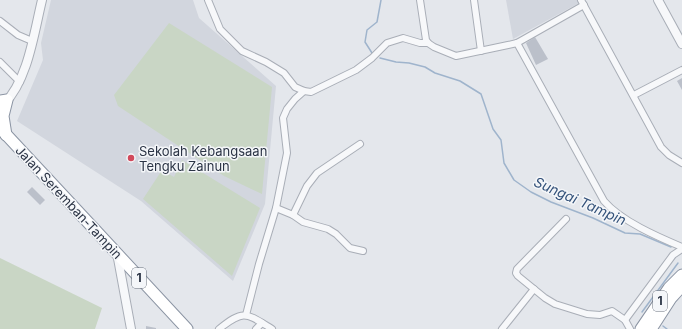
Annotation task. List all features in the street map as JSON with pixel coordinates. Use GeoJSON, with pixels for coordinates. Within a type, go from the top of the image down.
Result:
{"type":"FeatureCollection","features":[{"type":"Feature","properties":{"kind":"highway"},"geometry":{"type":"LineString","coordinates":[[2,105],[3,132]]}},
{"type":"Feature","properties":{"kind":"highway","name":"Jalan Seremban-Tampin"},"geometry":{"type":"LineString","coordinates":[[3,132],[186,329]]}},
{"type":"Feature","properties":{"kind":"highway","name":"1"},"geometry":{"type":"LineString","coordinates":[[641,329],[661,299],[681,277]]}},
{"type":"Feature","properties":{"kind":"highway","name":"1"},"geometry":{"type":"LineString","coordinates":[[651,329],[671,298],[681,277]]}},
{"type":"Feature","properties":{"kind":"street"},"geometry":{"type":"LineString","coordinates":[[2,105],[14,92],[23,75],[42,0]]}},
{"type":"Feature","properties":{"kind":"street"},"geometry":{"type":"LineString","coordinates":[[208,0],[220,29],[242,51],[266,62],[284,73],[296,87],[304,91],[311,92],[356,70],[372,58],[387,43],[403,38],[420,43],[428,43],[444,52],[456,56],[481,51],[517,43],[583,3],[634,95],[660,147],[682,163]]}},
{"type":"Feature","properties":{"kind":"street"},"geometry":{"type":"LineString","coordinates":[[420,0],[426,40],[428,43]]}},
{"type":"Feature","properties":{"kind":"street"},"geometry":{"type":"LineString","coordinates":[[474,0],[481,51]]}},
{"type":"Feature","properties":{"kind":"street"},"geometry":{"type":"LineString","coordinates":[[658,0],[682,44]]}},
{"type":"Feature","properties":{"kind":"street"},"geometry":{"type":"LineString","coordinates":[[0,21],[18,35],[32,41]]}},
{"type":"Feature","properties":{"kind":"street"},"geometry":{"type":"LineString","coordinates":[[517,43],[604,201],[609,207],[636,226],[682,248],[673,255],[624,320]]}},
{"type":"Feature","properties":{"kind":"street"},"geometry":{"type":"LineString","coordinates":[[0,62],[20,82]]}},
{"type":"Feature","properties":{"kind":"street"},"geometry":{"type":"LineString","coordinates":[[634,95],[682,70]]}},
{"type":"Feature","properties":{"kind":"street"},"geometry":{"type":"LineString","coordinates":[[246,315],[258,264],[276,208],[287,153],[283,118],[287,109],[304,91]]}},
{"type":"Feature","properties":{"kind":"street"},"geometry":{"type":"LineString","coordinates":[[293,215],[307,186],[317,173],[360,144]]}},
{"type":"Feature","properties":{"kind":"street"},"geometry":{"type":"LineString","coordinates":[[276,208],[293,215],[303,222],[332,231],[350,248],[363,251]]}},
{"type":"Feature","properties":{"kind":"street"},"geometry":{"type":"LineString","coordinates":[[566,219],[517,269],[516,273],[534,289],[555,304],[588,314],[600,315],[612,311],[624,320],[630,329]]}},
{"type":"Feature","properties":{"kind":"street"},"geometry":{"type":"LineString","coordinates":[[117,253],[131,329]]}},
{"type":"Feature","properties":{"kind":"street"},"geometry":{"type":"LineString","coordinates":[[502,329],[534,289]]}},
{"type":"Feature","properties":{"kind":"street"},"geometry":{"type":"LineString","coordinates":[[219,329],[235,317],[246,315],[272,329]]}},
{"type":"Feature","properties":{"kind":"street"},"geometry":{"type":"LineString","coordinates":[[256,329],[262,323]]}},
{"type":"Feature","properties":{"kind":"shaded area"},"geometry":{"type":"Polygon","coordinates":[[[51,0],[193,0],[199,18],[276,86],[265,204],[233,281],[141,201],[17,121],[43,60],[41,43],[51,0]]]}},
{"type":"Feature","properties":{"kind":"shaded area"},"geometry":{"type":"Polygon","coordinates":[[[506,0],[577,0],[579,3],[513,39],[506,0]]]}},
{"type":"Feature","properties":{"kind":"green space"},"geometry":{"type":"Polygon","coordinates":[[[169,23],[272,87],[262,194],[224,176],[118,106],[114,95],[169,23]]]}},
{"type":"Feature","properties":{"kind":"green space"},"geometry":{"type":"Polygon","coordinates":[[[182,160],[260,208],[232,276],[143,199],[162,170],[174,177],[182,160]]]}},
{"type":"Feature","properties":{"kind":"green space"},"geometry":{"type":"Polygon","coordinates":[[[0,258],[102,308],[95,329],[0,329],[0,258]]]}},
{"type":"Feature","properties":{"kind":"building"},"geometry":{"type":"Polygon","coordinates":[[[535,37],[548,59],[536,65],[526,43],[535,37]]]}},
{"type":"Feature","properties":{"kind":"building"},"geometry":{"type":"Polygon","coordinates":[[[682,78],[682,90],[677,81],[682,78]]]}},
{"type":"Feature","properties":{"kind":"building"},"geometry":{"type":"Polygon","coordinates":[[[32,187],[45,200],[40,205],[27,192],[32,187]]]}},
{"type":"Feature","properties":{"kind":"building"},"geometry":{"type":"Polygon","coordinates":[[[146,326],[156,328],[156,329],[146,329],[146,326]]]}},
{"type":"Feature","properties":{"kind":"waterway","name":"Sungai Tampin"},"geometry":{"type":"LineString","coordinates":[[372,53],[365,42],[367,30],[377,22],[381,0]]}},
{"type":"Feature","properties":{"kind":"waterway","name":"Sungai Tampin"},"geometry":{"type":"LineString","coordinates":[[380,58],[425,67],[435,73],[460,81],[481,94],[493,129],[501,140],[504,163],[514,180],[531,192],[625,233],[640,234],[671,247]]}},
{"type":"Feature","properties":{"kind":"waterway"},"geometry":{"type":"LineString","coordinates":[[642,312],[678,263]]}},
{"type":"Feature","properties":{"kind":"waterway","name":"Sungai Tampin"},"geometry":{"type":"LineString","coordinates":[[663,326],[667,329]]}},
{"type":"Feature","properties":{"kind":"place","name":"Sekolah Kebangsaan Tengku Zainun"},"geometry":{"type":"Point","coordinates":[131,158]}}]}
